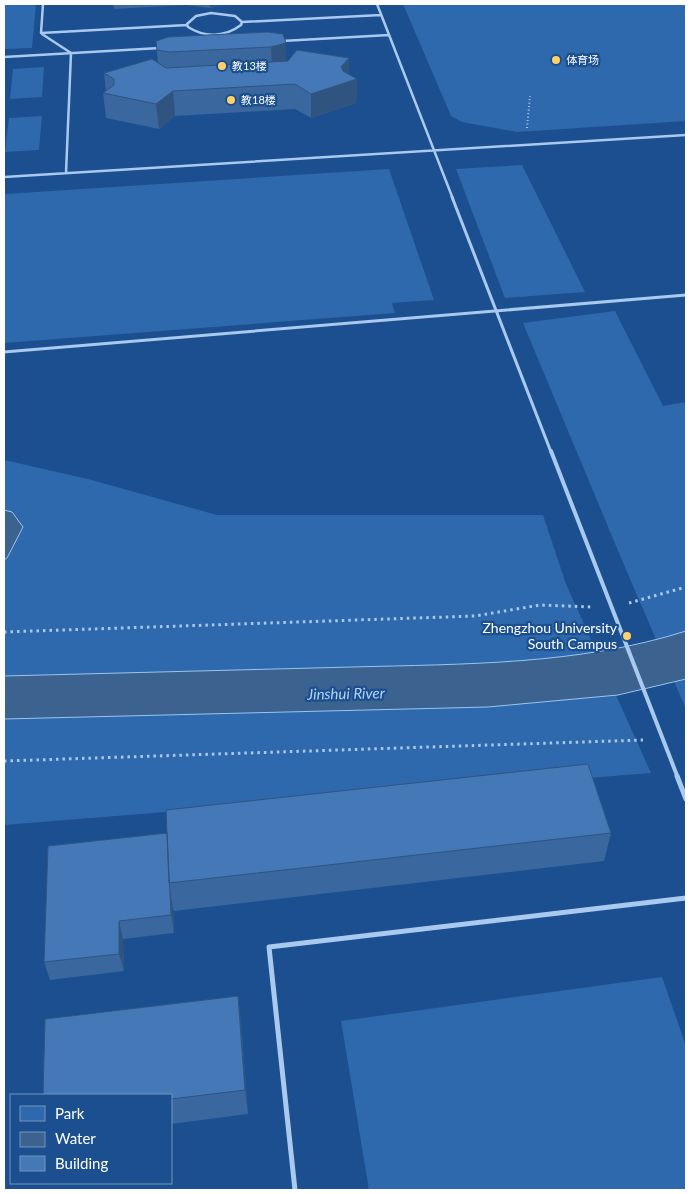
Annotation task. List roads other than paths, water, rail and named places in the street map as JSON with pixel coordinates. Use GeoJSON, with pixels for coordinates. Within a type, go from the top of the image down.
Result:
{"type":"FeatureCollection","features":[{"type":"Feature","properties":{"kind":"lane"},"geometry":{"type":"LineString","coordinates":[[41,33],[43,4]]}},
{"type":"Feature","properties":{"kind":"lane"},"geometry":{"type":"LineString","coordinates":[[377,4],[686,799]]}},
{"type":"Feature","properties":{"kind":"lane"},"geometry":{"type":"LineString","coordinates":[[187,25],[191,18],[211,13],[235,16],[242,22],[381,15]]}},
{"type":"Feature","properties":{"kind":"lane"},"geometry":{"type":"LineString","coordinates":[[41,33],[187,25],[198,33],[215,34],[238,29],[242,22]]}},
{"type":"Feature","properties":{"kind":"lane"},"geometry":{"type":"LineString","coordinates":[[41,33],[71,53]]}},
{"type":"Feature","properties":{"kind":"lane"},"geometry":{"type":"LineString","coordinates":[[280,41],[389,35]]}},
{"type":"Feature","properties":{"kind":"lane"},"geometry":{"type":"LineString","coordinates":[[4,56],[160,48]]}},
{"type":"Feature","properties":{"kind":"lane"},"geometry":{"type":"LineString","coordinates":[[66,173],[71,53]]}},
{"type":"Feature","properties":{"kind":"lane"},"geometry":{"type":"LineString","coordinates":[[4,177],[686,135]]}},
{"type":"Feature","properties":{"kind":"lane"},"geometry":{"type":"LineString","coordinates":[[4,352],[686,295]]}},
{"type":"Feature","properties":{"kind":"lane"},"geometry":{"type":"LineString","coordinates":[[295,1190],[269,947],[686,898]]}},
{"type":"Feature","properties":{"kind":"water"},"geometry":{"type":"Polygon","coordinates":[[[4,510],[12,512],[23,527],[7,558],[4,560],[4,510]]]}},
{"type":"Feature","properties":{"kind":"water","name":"Jinshui River"},"geometry":{"type":"Polygon","coordinates":[[[686,631],[686,679],[618,695],[488,707],[4,719],[4,676],[436,665],[521,661],[604,651],[686,631]]]}},
{"type":"Feature","properties":{"kind":"place","name":"体育场"},"geometry":{"type":"Point","coordinates":[556,60]}},
{"type":"Feature","properties":{"kind":"place","name":"教13楼"},"geometry":{"type":"Point","coordinates":[222,66]}},
{"type":"Feature","properties":{"kind":"place","name":"教18楼"},"geometry":{"type":"Point","coordinates":[231,100]}},
{"type":"Feature","properties":{"kind":"place","name":"Zhengzhou University South Campus"},"geometry":{"type":"Point","coordinates":[627,636]}}]}
